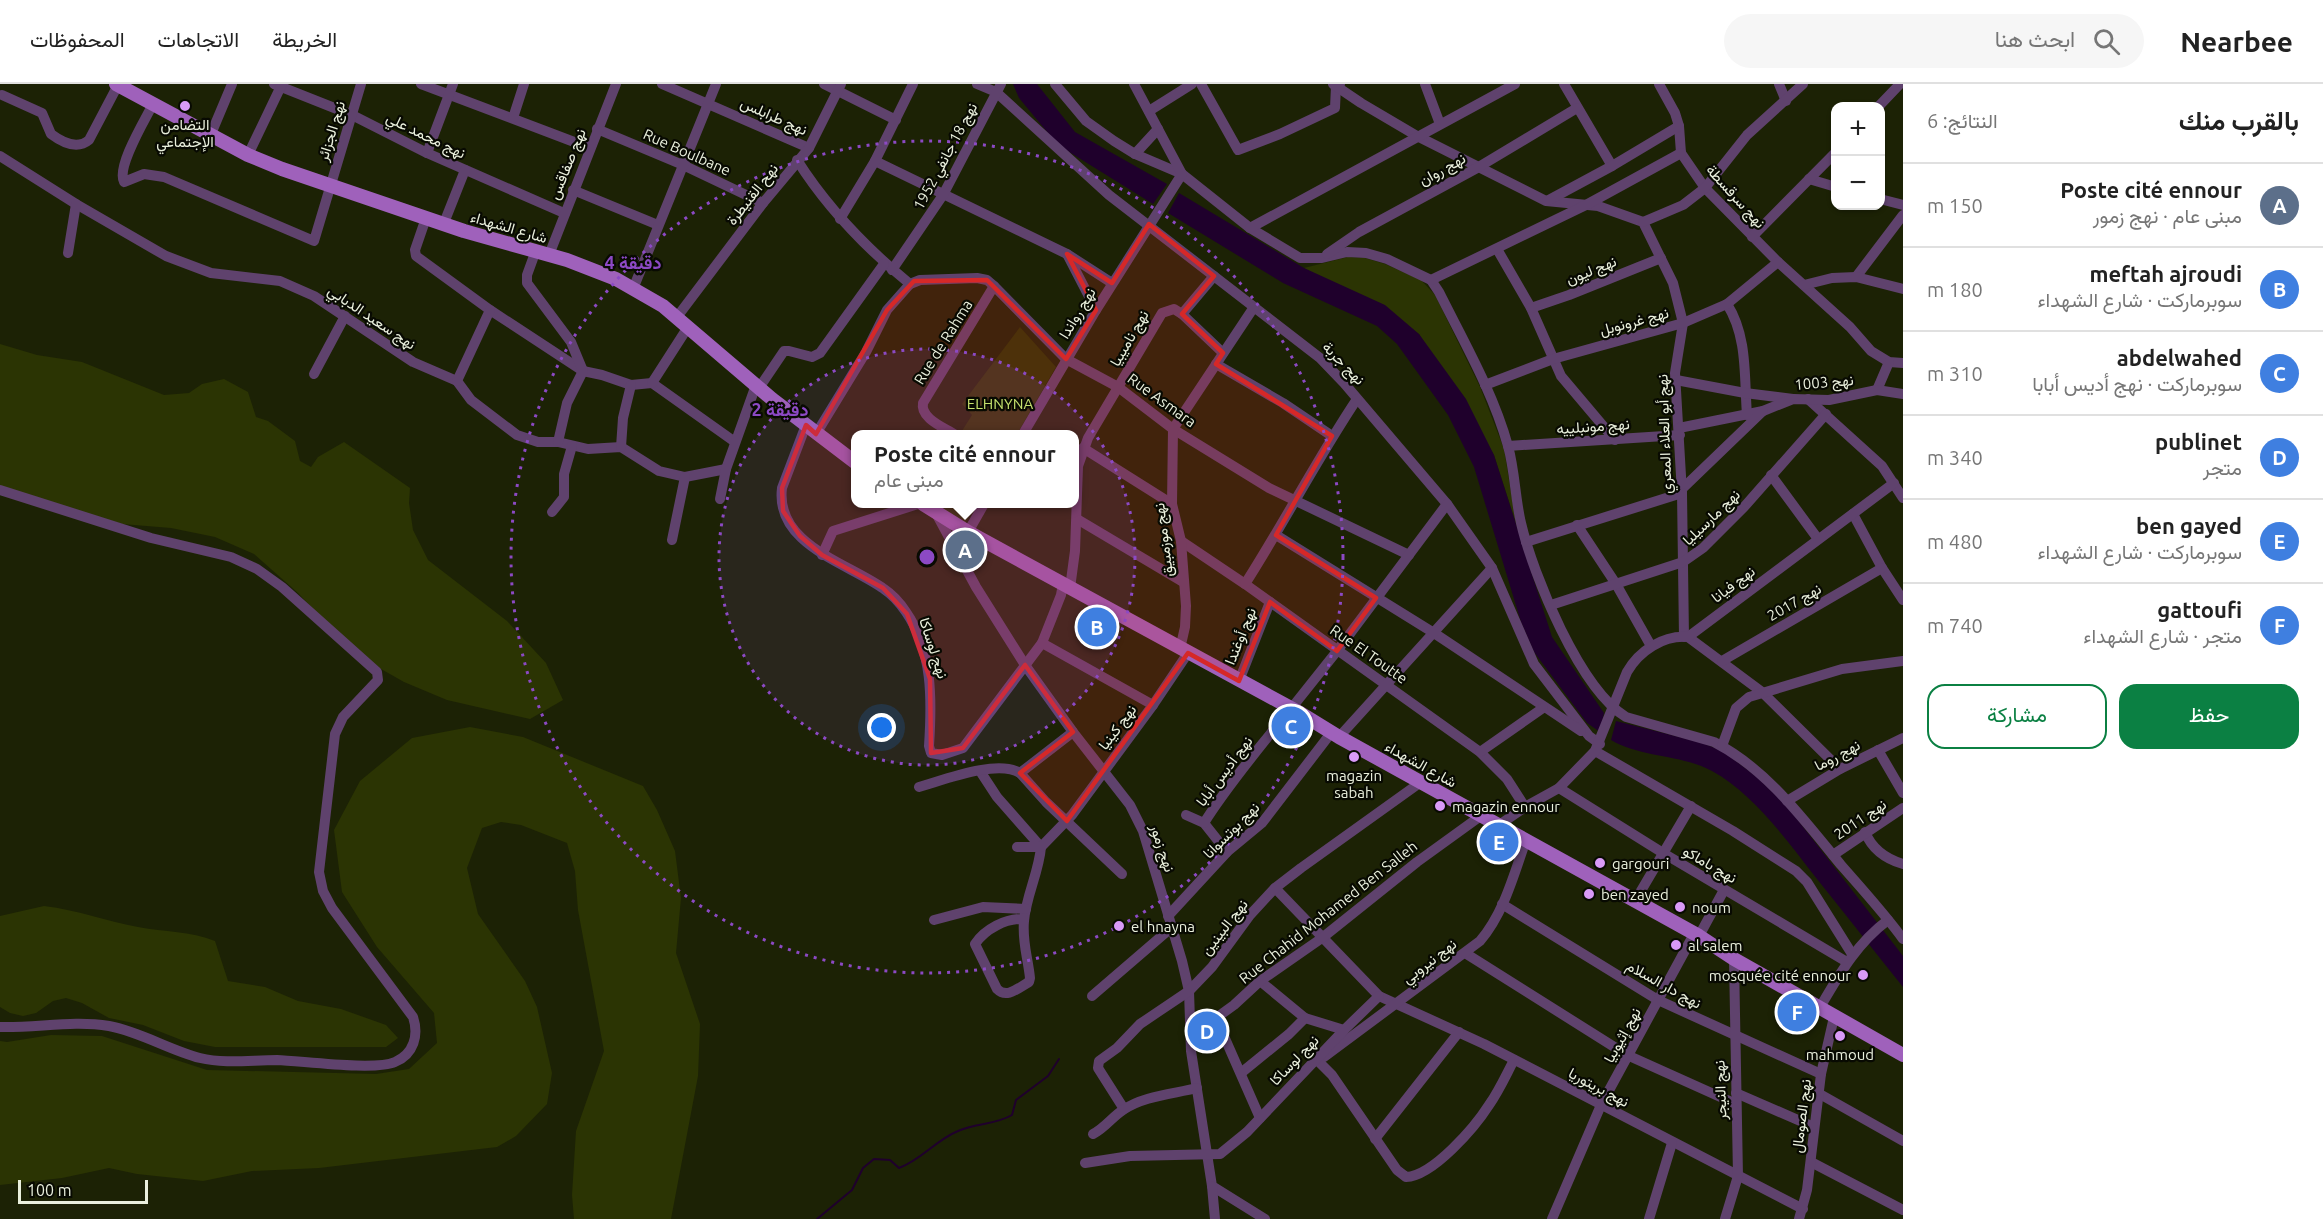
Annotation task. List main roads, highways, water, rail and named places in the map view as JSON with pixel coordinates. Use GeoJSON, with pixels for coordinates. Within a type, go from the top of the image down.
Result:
{"type":"FeatureCollection","features":[{"type":"Feature","properties":{"kind":"main road","name":"شارع الشهداء"},"geometry":{"type":"LineString","coordinates":[[117,84],[248,155],[330,187],[616,279],[663,306],[811,430],[851,460]]}},
{"type":"Feature","properties":{"kind":"main road","name":"شارع الشهداء"},"geometry":{"type":"LineString","coordinates":[[930,508],[968,532],[1289,707],[1335,735],[1696,935],[1820,1009],[1903,1055]]}},
{"type":"Feature","properties":{"kind":"waterway"},"geometry":{"type":"LineString","coordinates":[[817,1219],[852,1190],[863,1168],[874,1159],[890,1160],[899,1168],[958,1131],[999,1121],[1012,1115],[1016,1100],[1048,1076],[1059,1059]]}},
{"type":"Feature","properties":{"kind":"place","name":"التضامن الإجتماعي"},"geometry":{"type":"Point","coordinates":[185,106]}},
{"type":"Feature","properties":{"kind":"place","name":"Poste cité ennour"},"geometry":{"type":"Point","coordinates":[965,550]}},
{"type":"Feature","properties":{"kind":"place","name":"meftah ajroudi"},"geometry":{"type":"Point","coordinates":[1097,627]}},
{"type":"Feature","properties":{"kind":"place","name":"abdelwahed"},"geometry":{"type":"Point","coordinates":[1291,726]}},
{"type":"Feature","properties":{"kind":"place","name":"magazin sabah"},"geometry":{"type":"Point","coordinates":[1354,757]}},
{"type":"Feature","properties":{"kind":"place","name":"magazin ennour"},"geometry":{"type":"Point","coordinates":[1440,806]}},
{"type":"Feature","properties":{"kind":"place","name":"ben gayed"},"geometry":{"type":"Point","coordinates":[1499,842]}},
{"type":"Feature","properties":{"kind":"place","name":"gargouri"},"geometry":{"type":"Point","coordinates":[1600,863]}},
{"type":"Feature","properties":{"kind":"place","name":"ben zayed"},"geometry":{"type":"Point","coordinates":[1589,894]}},
{"type":"Feature","properties":{"kind":"place","name":"noum"},"geometry":{"type":"Point","coordinates":[1680,907]}},
{"type":"Feature","properties":{"kind":"place","name":"el hnayna"},"geometry":{"type":"Point","coordinates":[1119,926]}},
{"type":"Feature","properties":{"kind":"place","name":"al salem"},"geometry":{"type":"Point","coordinates":[1676,945]}},
{"type":"Feature","properties":{"kind":"place","name":"mosquée cité ennour"},"geometry":{"type":"Point","coordinates":[1863,975]}},
{"type":"Feature","properties":{"kind":"place","name":"gattoufi"},"geometry":{"type":"Point","coordinates":[1797,1012]}},
{"type":"Feature","properties":{"kind":"place","name":"publinet"},"geometry":{"type":"Point","coordinates":[1207,1031]}},
{"type":"Feature","properties":{"kind":"place","name":"mahmoud"},"geometry":{"type":"Point","coordinates":[1840,1036]}},
{"type":"Feature","properties":{"kind":"park label","name":"ELHNYNA"},"geometry":{"type":"Point","coordinates":[1000,403]}}]}
